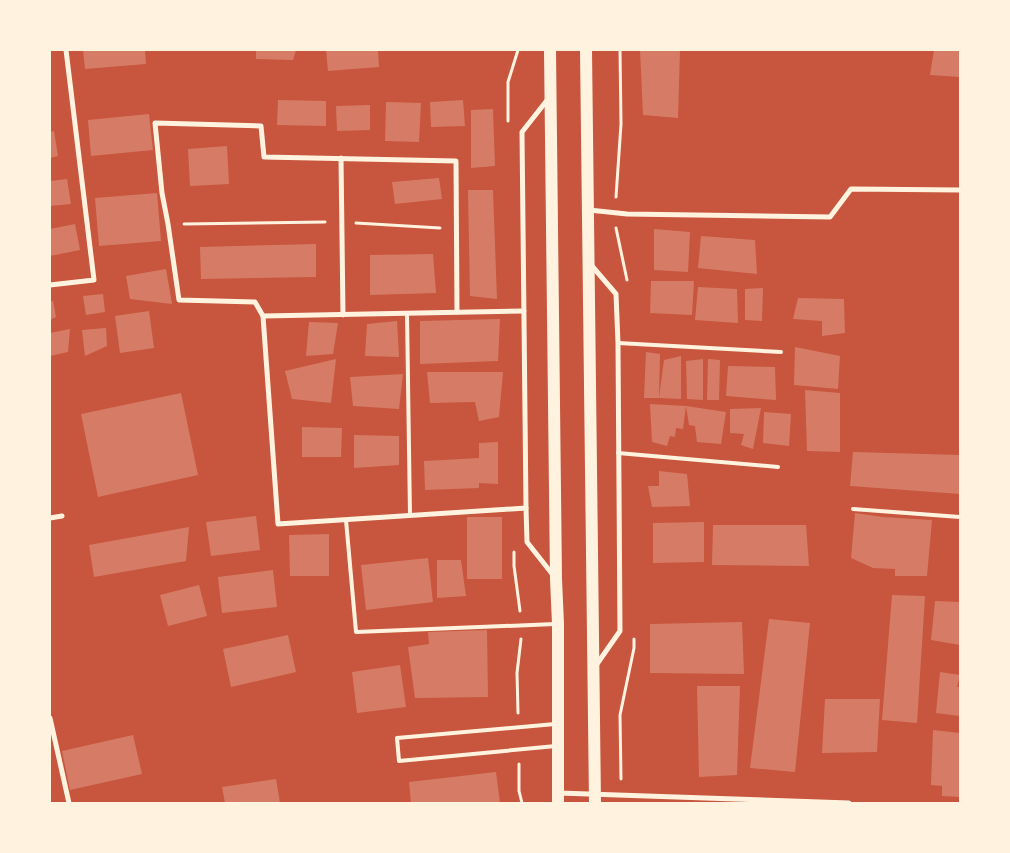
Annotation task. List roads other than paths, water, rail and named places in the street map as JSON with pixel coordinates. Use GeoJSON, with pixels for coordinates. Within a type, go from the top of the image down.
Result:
{"type":"FeatureCollection","features":[{"type":"Feature","properties":{"kind":"main road"},"geometry":{"type":"LineString","coordinates":[[550,50],[558,624],[558,798]]}},
{"type":"Feature","properties":{"kind":"main road"},"geometry":{"type":"LineString","coordinates":[[586,50],[595,798]]}},
{"type":"Feature","properties":{"kind":"street"},"geometry":{"type":"LineString","coordinates":[[50,285],[94,280],[66,50]]}},
{"type":"Feature","properties":{"kind":"street"},"geometry":{"type":"LineString","coordinates":[[551,94],[522,132],[527,542],[556,579]]}},
{"type":"Feature","properties":{"kind":"street"},"geometry":{"type":"LineString","coordinates":[[457,312],[456,161],[264,157],[262,126],[155,123],[162,193],[179,300],[255,302],[263,316],[278,524],[526,508]]}},
{"type":"Feature","properties":{"kind":"street"},"geometry":{"type":"LineString","coordinates":[[341,158],[343,315]]}},
{"type":"Feature","properties":{"kind":"street"},"geometry":{"type":"LineString","coordinates":[[587,210],[627,214],[830,217],[851,189],[960,190]]}},
{"type":"Feature","properties":{"kind":"street"},"geometry":{"type":"LineString","coordinates":[[588,262],[616,294],[618,343],[620,631],[593,669]]}},
{"type":"Feature","properties":{"kind":"street"},"geometry":{"type":"LineString","coordinates":[[263,316],[524,311]]}},
{"type":"Feature","properties":{"kind":"street"},"geometry":{"type":"LineString","coordinates":[[50,518],[62,516]]}},
{"type":"Feature","properties":{"kind":"street"},"geometry":{"type":"LineString","coordinates":[[50,718],[52,735],[70,803]]}},
{"type":"Feature","properties":{"kind":"street"},"geometry":{"type":"LineString","coordinates":[[558,798],[848,803]]}},
{"type":"Feature","properties":{"kind":"lane"},"geometry":{"type":"LineString","coordinates":[[407,314],[410,515]]}},
{"type":"Feature","properties":{"kind":"lane"},"geometry":{"type":"LineString","coordinates":[[618,343],[781,352]]}},
{"type":"Feature","properties":{"kind":"lane"},"geometry":{"type":"LineString","coordinates":[[618,453],[778,467]]}},
{"type":"Feature","properties":{"kind":"lane"},"geometry":{"type":"LineString","coordinates":[[853,509],[960,517]]}},
{"type":"Feature","properties":{"kind":"lane"},"geometry":{"type":"LineString","coordinates":[[346,520],[356,632],[558,624]]}},
{"type":"Feature","properties":{"kind":"lane"},"geometry":{"type":"LineString","coordinates":[[558,724],[397,738],[399,761],[558,746]]}}]}
